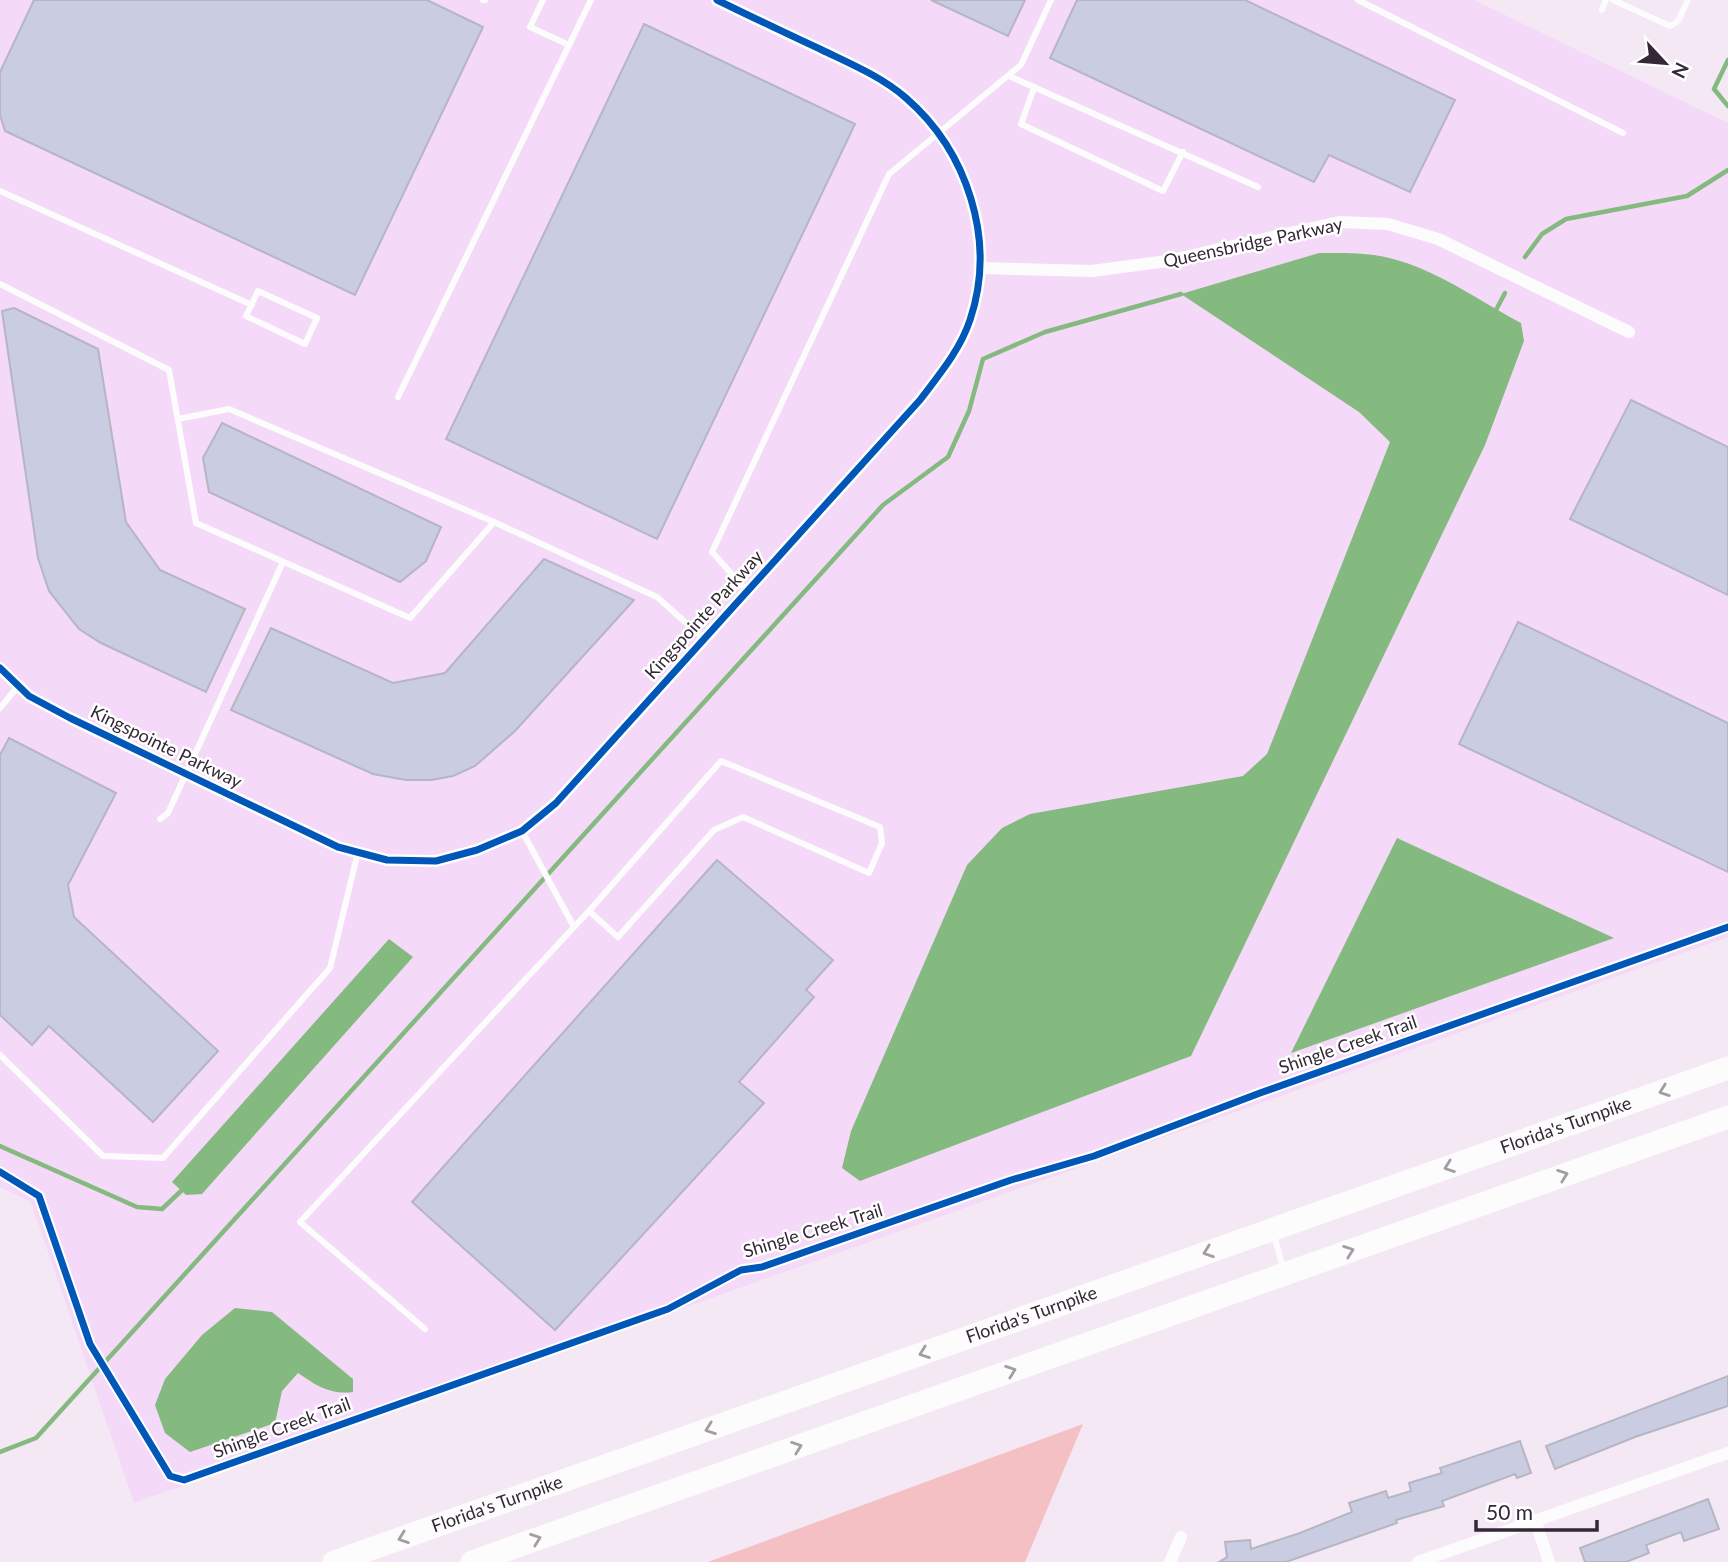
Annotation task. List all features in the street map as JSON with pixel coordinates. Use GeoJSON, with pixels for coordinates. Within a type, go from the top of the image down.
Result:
{"type":"FeatureCollection","features":[{"type":"Feature","properties":{"kind":"highway","name":"Florida's Turnpike"},"geometry":{"type":"LineString","coordinates":[[334,1562],[1728,1068]]}},
{"type":"Feature","properties":{"kind":"highway"},"geometry":{"type":"LineString","coordinates":[[472,1562],[1728,1117]]}},
{"type":"Feature","properties":{"kind":"street","name":"Kingspointe Parkway"},"geometry":{"type":"LineString","coordinates":[[0,668],[29,696],[59,713],[338,847],[387,860],[436,861],[477,850],[522,831],[556,803],[920,400],[951,360],[971,320],[980,268],[976,217],[961,166],[939,133],[905,97],[864,70],[717,0]]}},
{"type":"Feature","properties":{"kind":"street","name":"Queensbridge Parkway"},"geometry":{"type":"LineString","coordinates":[[980,268],[1092,271],[1167,261],[1339,222],[1388,224],[1438,239],[1629,332]]}},
{"type":"Feature","properties":{"kind":"street"},"geometry":{"type":"LineString","coordinates":[[1418,1562],[1727,1456]]}},
{"type":"Feature","properties":{"kind":"street"},"geometry":{"type":"LineString","coordinates":[[1535,1520],[1549,1562]]}},
{"type":"Feature","properties":{"kind":"street"},"geometry":{"type":"LineString","coordinates":[[1170,1562],[1181,1537]]}},
{"type":"Feature","properties":{"kind":"lane"},"geometry":{"type":"LineString","coordinates":[[543,0],[530,27],[569,45]]}},
{"type":"Feature","properties":{"kind":"lane"},"geometry":{"type":"LineString","coordinates":[[747,591],[712,552],[889,174],[1021,65],[1051,0]]}},
{"type":"Feature","properties":{"kind":"lane"},"geometry":{"type":"LineString","coordinates":[[1359,0],[1623,133]]}},
{"type":"Feature","properties":{"kind":"lane"},"geometry":{"type":"LineString","coordinates":[[1602,10],[1606,0]]}},
{"type":"Feature","properties":{"kind":"lane"},"geometry":{"type":"LineString","coordinates":[[1613,0],[1670,26],[1678,21],[1688,0]]}},
{"type":"Feature","properties":{"kind":"lane"},"geometry":{"type":"LineString","coordinates":[[398,397],[588,1]]}},
{"type":"Feature","properties":{"kind":"lane"},"geometry":{"type":"LineString","coordinates":[[1009,76],[1258,187]]}},
{"type":"Feature","properties":{"kind":"lane"},"geometry":{"type":"LineString","coordinates":[[1034,88],[1021,124],[1163,191],[1183,152]]}},
{"type":"Feature","properties":{"kind":"lane"},"geometry":{"type":"LineString","coordinates":[[0,191],[252,304]]}},
{"type":"Feature","properties":{"kind":"lane"},"geometry":{"type":"LineString","coordinates":[[0,284],[169,370],[196,523],[410,618],[494,522]]}},
{"type":"Feature","properties":{"kind":"lane"},"geometry":{"type":"LineString","coordinates":[[258,291],[317,318],[306,344],[246,316],[252,304],[258,291]]}},
{"type":"Feature","properties":{"kind":"lane"},"geometry":{"type":"LineString","coordinates":[[178,419],[229,409],[494,522],[657,597],[704,639]]}},
{"type":"Feature","properties":{"kind":"lane"},"geometry":{"type":"LineString","coordinates":[[160,819],[167,813],[283,562]]}},
{"type":"Feature","properties":{"kind":"lane"},"geometry":{"type":"LineString","coordinates":[[0,708],[18,686]]}},
{"type":"Feature","properties":{"kind":"lane"},"geometry":{"type":"LineString","coordinates":[[425,1329],[300,1222],[574,928],[721,761],[880,827],[882,844],[869,873],[743,817],[714,830],[618,937],[589,911]]}},
{"type":"Feature","properties":{"kind":"lane"},"geometry":{"type":"LineString","coordinates":[[522,831],[574,928]]}},
{"type":"Feature","properties":{"kind":"lane"},"geometry":{"type":"LineString","coordinates":[[0,1055],[103,1156],[163,1157],[330,968],[358,852]]}},
{"type":"Feature","properties":{"kind":"lane"},"geometry":{"type":"LineString","coordinates":[[1272,1230],[1285,1274]]}},
{"type":"Feature","properties":{"kind":"shaded area"},"geometry":{"type":"Polygon","coordinates":[[[0,0],[1474,0],[1728,123],[1728,937],[134,1503],[31,1202],[0,1187],[0,0]]]}},
{"type":"Feature","properties":{"kind":"shaded area"},"geometry":{"type":"Polygon","coordinates":[[[1319,253],[1370,255],[1390,258],[1416,267],[1447,281],[1521,323],[1524,341],[1485,445],[1191,1056],[860,1181],[842,1168],[851,1131],[967,865],[1002,828],[1030,814],[1243,776],[1267,754],[1390,442],[1359,412],[1181,294],[1319,253]]]}},
{"type":"Feature","properties":{"kind":"shaded area"},"geometry":{"type":"Polygon","coordinates":[[[1397,838],[1614,938],[1291,1053],[1397,838]]]}},
{"type":"Feature","properties":{"kind":"shaded area"},"geometry":{"type":"Polygon","coordinates":[[[389,939],[413,957],[202,1194],[186,1195],[172,1182],[389,939]]]}},
{"type":"Feature","properties":{"kind":"shaded area"},"geometry":{"type":"Polygon","coordinates":[[[235,1308],[272,1312],[353,1379],[353,1392],[337,1392],[324,1388],[298,1373],[282,1391],[275,1423],[190,1452],[165,1433],[155,1405],[165,1379],[202,1335],[235,1308]]]}},
{"type":"Feature","properties":{"kind":"shaded area"},"geometry":{"type":"Polygon","coordinates":[[[1083,1424],[1025,1562],[708,1562],[1083,1424]]]}},
{"type":"Feature","properties":{"kind":"building"},"geometry":{"type":"Polygon","coordinates":[[[34,0],[427,0],[483,27],[355,295],[5,131],[0,115],[0,72],[34,0]]]}},
{"type":"Feature","properties":{"kind":"building"},"geometry":{"type":"Polygon","coordinates":[[[931,0],[1025,0],[1008,36],[931,0]]]}},
{"type":"Feature","properties":{"kind":"building"},"geometry":{"type":"Polygon","coordinates":[[[1077,0],[1245,0],[1455,100],[1410,192],[1329,155],[1314,182],[1050,58],[1077,0]]]}},
{"type":"Feature","properties":{"kind":"building"},"geometry":{"type":"Polygon","coordinates":[[[644,24],[855,124],[657,539],[446,439],[644,24]]]}},
{"type":"Feature","properties":{"kind":"building"},"geometry":{"type":"Polygon","coordinates":[[[14,308],[98,349],[126,522],[160,570],[245,609],[206,692],[101,643],[79,629],[49,591],[38,558],[2,311],[14,308]]]}},
{"type":"Feature","properties":{"kind":"building"},"geometry":{"type":"Polygon","coordinates":[[[1631,400],[1728,447],[1728,595],[1570,519],[1631,400]]]}},
{"type":"Feature","properties":{"kind":"building"},"geometry":{"type":"Polygon","coordinates":[[[222,423],[441,527],[426,561],[400,582],[209,492],[203,458],[222,423]]]}},
{"type":"Feature","properties":{"kind":"building"},"geometry":{"type":"Polygon","coordinates":[[[544,559],[634,600],[515,731],[475,766],[453,776],[431,780],[406,780],[373,774],[231,710],[271,628],[393,683],[445,673],[544,559]]]}},
{"type":"Feature","properties":{"kind":"building"},"geometry":{"type":"Polygon","coordinates":[[[1518,622],[1728,723],[1728,872],[1459,744],[1518,622]]]}},
{"type":"Feature","properties":{"kind":"building"},"geometry":{"type":"Polygon","coordinates":[[[9,738],[116,793],[68,885],[74,917],[218,1051],[153,1122],[49,1026],[32,1045],[0,1015],[0,755],[9,738]]]}},
{"type":"Feature","properties":{"kind":"building"},"geometry":{"type":"Polygon","coordinates":[[[717,860],[833,960],[806,990],[814,997],[739,1082],[764,1103],[555,1330],[412,1202],[717,860]]]}},
{"type":"Feature","properties":{"kind":"building"},"geometry":{"type":"Polygon","coordinates":[[[1728,1376],[1728,1406],[1635,1437],[1555,1469],[1546,1446],[1728,1376]]]}},
{"type":"Feature","properties":{"kind":"building"},"geometry":{"type":"Polygon","coordinates":[[[1520,1441],[1531,1473],[1517,1478],[1515,1474],[1442,1501],[1444,1506],[1396,1520],[1397,1523],[1286,1562],[1219,1562],[1227,1557],[1225,1542],[1250,1540],[1251,1549],[1300,1533],[1352,1512],[1349,1503],[1386,1491],[1388,1498],[1411,1491],[1409,1483],[1442,1473],[1440,1468],[1520,1441]]]}},
{"type":"Feature","properties":{"kind":"building"},"geometry":{"type":"Polygon","coordinates":[[[1708,1499],[1719,1529],[1684,1541],[1681,1532],[1646,1545],[1649,1553],[1626,1562],[1585,1562],[1580,1548],[1708,1499]]]}},
{"type":"Feature","properties":{"kind":"waterway"},"geometry":{"type":"LineString","coordinates":[[1728,60],[1714,89],[1728,106]]}},
{"type":"Feature","properties":{"kind":"waterway"},"geometry":{"type":"LineString","coordinates":[[1525,257],[1542,234],[1566,219],[1687,196],[1728,170]]}},
{"type":"Feature","properties":{"kind":"waterway"},"geometry":{"type":"LineString","coordinates":[[1496,310],[1505,293]]}},
{"type":"Feature","properties":{"kind":"waterway"},"geometry":{"type":"LineString","coordinates":[[0,1452],[36,1438],[883,505],[948,457],[969,411],[983,359],[1045,332],[1181,294]]}},
{"type":"Feature","properties":{"kind":"waterway"},"geometry":{"type":"LineString","coordinates":[[0,1146],[137,1207],[162,1209],[181,1191]]}},
{"type":"Feature","properties":{"kind":"cycle path"},"geometry":{"type":"LineString","coordinates":[[0,668],[29,696],[70,718],[338,847],[387,860],[436,861],[477,850],[522,831],[556,803],[920,400],[961,342],[978,290],[978,229],[971,199],[946,144],[927,119],[897,90],[877,77],[717,0]]}},
{"type":"Feature","properties":{"kind":"cycle path","name":"Shingle Creek Trail"},"geometry":{"type":"LineString","coordinates":[[0,1172],[39,1196],[90,1344],[170,1476],[184,1480],[668,1309],[741,1270],[762,1267],[1011,1180],[1094,1156],[1260,1093],[1728,927]]}}]}
